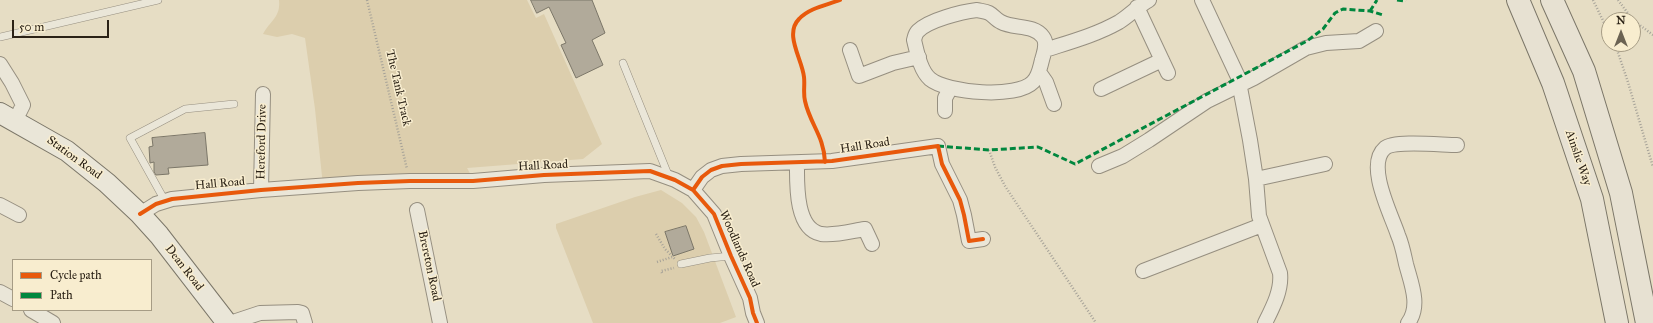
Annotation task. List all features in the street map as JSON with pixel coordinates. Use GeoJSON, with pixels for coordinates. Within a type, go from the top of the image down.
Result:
{"type":"FeatureCollection","features":[{"type":"Feature","properties":{"kind":"highway","name":"Ainslie Way"},"geometry":{"type":"LineString","coordinates":[[1518,0],[1552,83],[1592,199],[1617,323]]}},
{"type":"Feature","properties":{"kind":"highway"},"geometry":{"type":"LineString","coordinates":[[1552,0],[1584,71],[1621,193],[1647,323]]}},
{"type":"Feature","properties":{"kind":"main road","name":"Station Road"},"geometry":{"type":"LineString","coordinates":[[7,117],[48,139],[87,166],[140,214]]}},
{"type":"Feature","properties":{"kind":"main road","name":"Dean Road"},"geometry":{"type":"LineString","coordinates":[[140,214],[228,323]]}},
{"type":"Feature","properties":{"kind":"street"},"geometry":{"type":"LineString","coordinates":[[1202,0],[1239,81],[1256,179],[1258,207],[1262,225],[1278,266],[1281,280],[1275,303],[1265,323]]}},
{"type":"Feature","properties":{"kind":"street"},"geometry":{"type":"LineString","coordinates":[[1045,50],[1102,30],[1120,21],[1143,3],[1162,60],[1168,73]]}},
{"type":"Feature","properties":{"kind":"street"},"geometry":{"type":"LineString","coordinates":[[977,5],[1002,23],[1036,30],[1043,36],[1045,41],[1045,50],[1039,72],[1033,83],[1023,88],[1008,91],[988,92],[950,89],[930,79],[924,70],[914,40],[917,32],[929,24],[964,12],[977,5]]}},
{"type":"Feature","properties":{"kind":"street"},"geometry":{"type":"LineString","coordinates":[[1099,166],[1123,156],[1239,81],[1306,48],[1326,43],[1359,41],[1376,31]]}},
{"type":"Feature","properties":{"kind":"street"},"geometry":{"type":"LineString","coordinates":[[850,50],[859,76],[893,63],[919,57]]}},
{"type":"Feature","properties":{"kind":"street"},"geometry":{"type":"LineString","coordinates":[[1101,89],[1162,60]]}},
{"type":"Feature","properties":{"kind":"street"},"geometry":{"type":"LineString","coordinates":[[0,64],[23,105],[7,117]]}},
{"type":"Feature","properties":{"kind":"street"},"geometry":{"type":"LineString","coordinates":[[1039,72],[1046,82],[1054,104]]}},
{"type":"Feature","properties":{"kind":"street"},"geometry":{"type":"LineString","coordinates":[[944,111],[945,98],[950,89]]}},
{"type":"Feature","properties":{"kind":"street","name":"Hereford Drive"},"geometry":{"type":"LineString","coordinates":[[261,190],[263,94]]}},
{"type":"Feature","properties":{"kind":"street"},"geometry":{"type":"LineString","coordinates":[[1408,323],[1414,308],[1414,294],[1398,235],[1382,196],[1378,167],[1379,156],[1385,148],[1396,144],[1457,145]]}},
{"type":"Feature","properties":{"kind":"street","name":"Hall Road"},"geometry":{"type":"LineString","coordinates":[[140,214],[156,204],[165,201],[261,190],[410,181],[473,181],[544,175],[650,172],[669,178],[692,190],[702,177],[712,170],[722,166],[832,161],[938,146],[942,164],[960,200],[969,241],[983,239]]}},
{"type":"Feature","properties":{"kind":"street"},"geometry":{"type":"LineString","coordinates":[[797,163],[797,191],[800,208],[805,223],[813,231],[822,234],[865,229],[872,244]]}},
{"type":"Feature","properties":{"kind":"street"},"geometry":{"type":"LineString","coordinates":[[1256,179],[1325,164]]}},
{"type":"Feature","properties":{"kind":"street","name":"Woodlands Road"},"geometry":{"type":"LineString","coordinates":[[692,190],[714,214],[750,298],[757,323]]}},
{"type":"Feature","properties":{"kind":"street"},"geometry":{"type":"LineString","coordinates":[[1,206],[19,215]]}},
{"type":"Feature","properties":{"kind":"street","name":"Brereton Road"},"geometry":{"type":"LineString","coordinates":[[417,210],[440,323]]}},
{"type":"Feature","properties":{"kind":"street"},"geometry":{"type":"LineString","coordinates":[[1143,272],[1262,225]]}},
{"type":"Feature","properties":{"kind":"street"},"geometry":{"type":"LineString","coordinates":[[0,292],[12,298]]}},
{"type":"Feature","properties":{"kind":"street"},"geometry":{"type":"LineString","coordinates":[[33,311],[54,323]]}},
{"type":"Feature","properties":{"kind":"street"},"geometry":{"type":"LineString","coordinates":[[228,323],[260,313],[292,312],[302,313],[305,323]]}},
{"type":"Feature","properties":{"kind":"lane"},"geometry":{"type":"LineString","coordinates":[[0,37],[158,0]]}},
{"type":"Feature","properties":{"kind":"lane"},"geometry":{"type":"LineString","coordinates":[[623,63],[669,178]]}},
{"type":"Feature","properties":{"kind":"lane"},"geometry":{"type":"LineString","coordinates":[[165,201],[130,138],[185,109],[234,104]]}},
{"type":"Feature","properties":{"kind":"lane"},"geometry":{"type":"LineString","coordinates":[[681,264],[710,258],[731,256]]}},
{"type":"Feature","properties":{"kind":"path"},"geometry":{"type":"LineString","coordinates":[[1593,0],[1601,16]]}},
{"type":"Feature","properties":{"kind":"path"},"geometry":{"type":"LineString","coordinates":[[1618,0],[1627,12]]}},
{"type":"Feature","properties":{"kind":"path"},"geometry":{"type":"LineString","coordinates":[[1641,26],[1653,36]]}},
{"type":"Feature","properties":{"kind":"path"},"geometry":{"type":"LineString","coordinates":[[1618,52],[1653,167]]}},
{"type":"Feature","properties":{"kind":"path"},"geometry":{"type":"LineString","coordinates":[[989,150],[992,162],[1005,186],[1096,323]]}},
{"type":"Feature","properties":{"kind":"path"},"geometry":{"type":"LineString","coordinates":[[656,234],[665,249],[681,264],[677,267],[661,271],[662,273]]}},
{"type":"Feature","properties":{"kind":"path"},"geometry":{"type":"LineString","coordinates":[[657,262],[672,257]]}},
{"type":"Feature","properties":{"kind":"shaded area"},"geometry":{"type":"Polygon","coordinates":[[[279,0],[527,0],[536,18],[544,14],[602,144],[583,159],[467,168],[472,177],[323,186],[315,109],[305,38],[292,34],[277,37],[263,34],[277,15],[279,0]]]}},
{"type":"Feature","properties":{"kind":"shaded area"},"geometry":{"type":"Polygon","coordinates":[[[661,190],[682,203],[696,217],[704,232],[736,317],[720,323],[593,323],[556,228],[556,224],[635,197],[661,190]]]}},
{"type":"Feature","properties":{"kind":"building"},"geometry":{"type":"Polygon","coordinates":[[[531,0],[592,0],[605,33],[592,40],[603,65],[576,78],[561,45],[566,43],[549,7],[537,13],[531,0]]]}},
{"type":"Feature","properties":{"kind":"building"},"geometry":{"type":"Polygon","coordinates":[[[205,133],[208,165],[168,168],[169,174],[156,175],[154,172],[154,162],[150,163],[149,147],[153,146],[152,138],[205,133]]]}},
{"type":"Feature","properties":{"kind":"building"},"geometry":{"type":"Polygon","coordinates":[[[686,226],[694,249],[673,256],[665,232],[686,226]]]}},
{"type":"Feature","properties":{"kind":"marked path"},"geometry":{"type":"LineString","coordinates":[[1370,11],[1377,0]]}},
{"type":"Feature","properties":{"kind":"marked path"},"geometry":{"type":"LineString","coordinates":[[1397,0],[1406,1]]}},
{"type":"Feature","properties":{"kind":"marked path"},"geometry":{"type":"LineString","coordinates":[[938,146],[989,150],[1038,147],[1075,164],[1307,41],[1323,29],[1335,13],[1343,9],[1370,11],[1383,15]]}},
{"type":"Feature","properties":{"kind":"cycle path"},"geometry":{"type":"LineString","coordinates":[[825,162],[820,137],[810,117],[805,101],[803,70],[795,47],[793,32],[795,25],[803,15],[813,9],[840,0]]}},
{"type":"Feature","properties":{"kind":"cycle path"},"geometry":{"type":"LineString","coordinates":[[693,190],[702,177],[711,170],[722,166],[832,161],[938,146],[942,164],[960,200],[969,241],[983,239]]}},
{"type":"Feature","properties":{"kind":"cycle path"},"geometry":{"type":"LineString","coordinates":[[140,214],[156,204],[172,199],[261,190],[358,183],[473,181],[544,175],[650,171],[675,180],[693,190],[714,214],[750,298],[757,323]]}}]}
